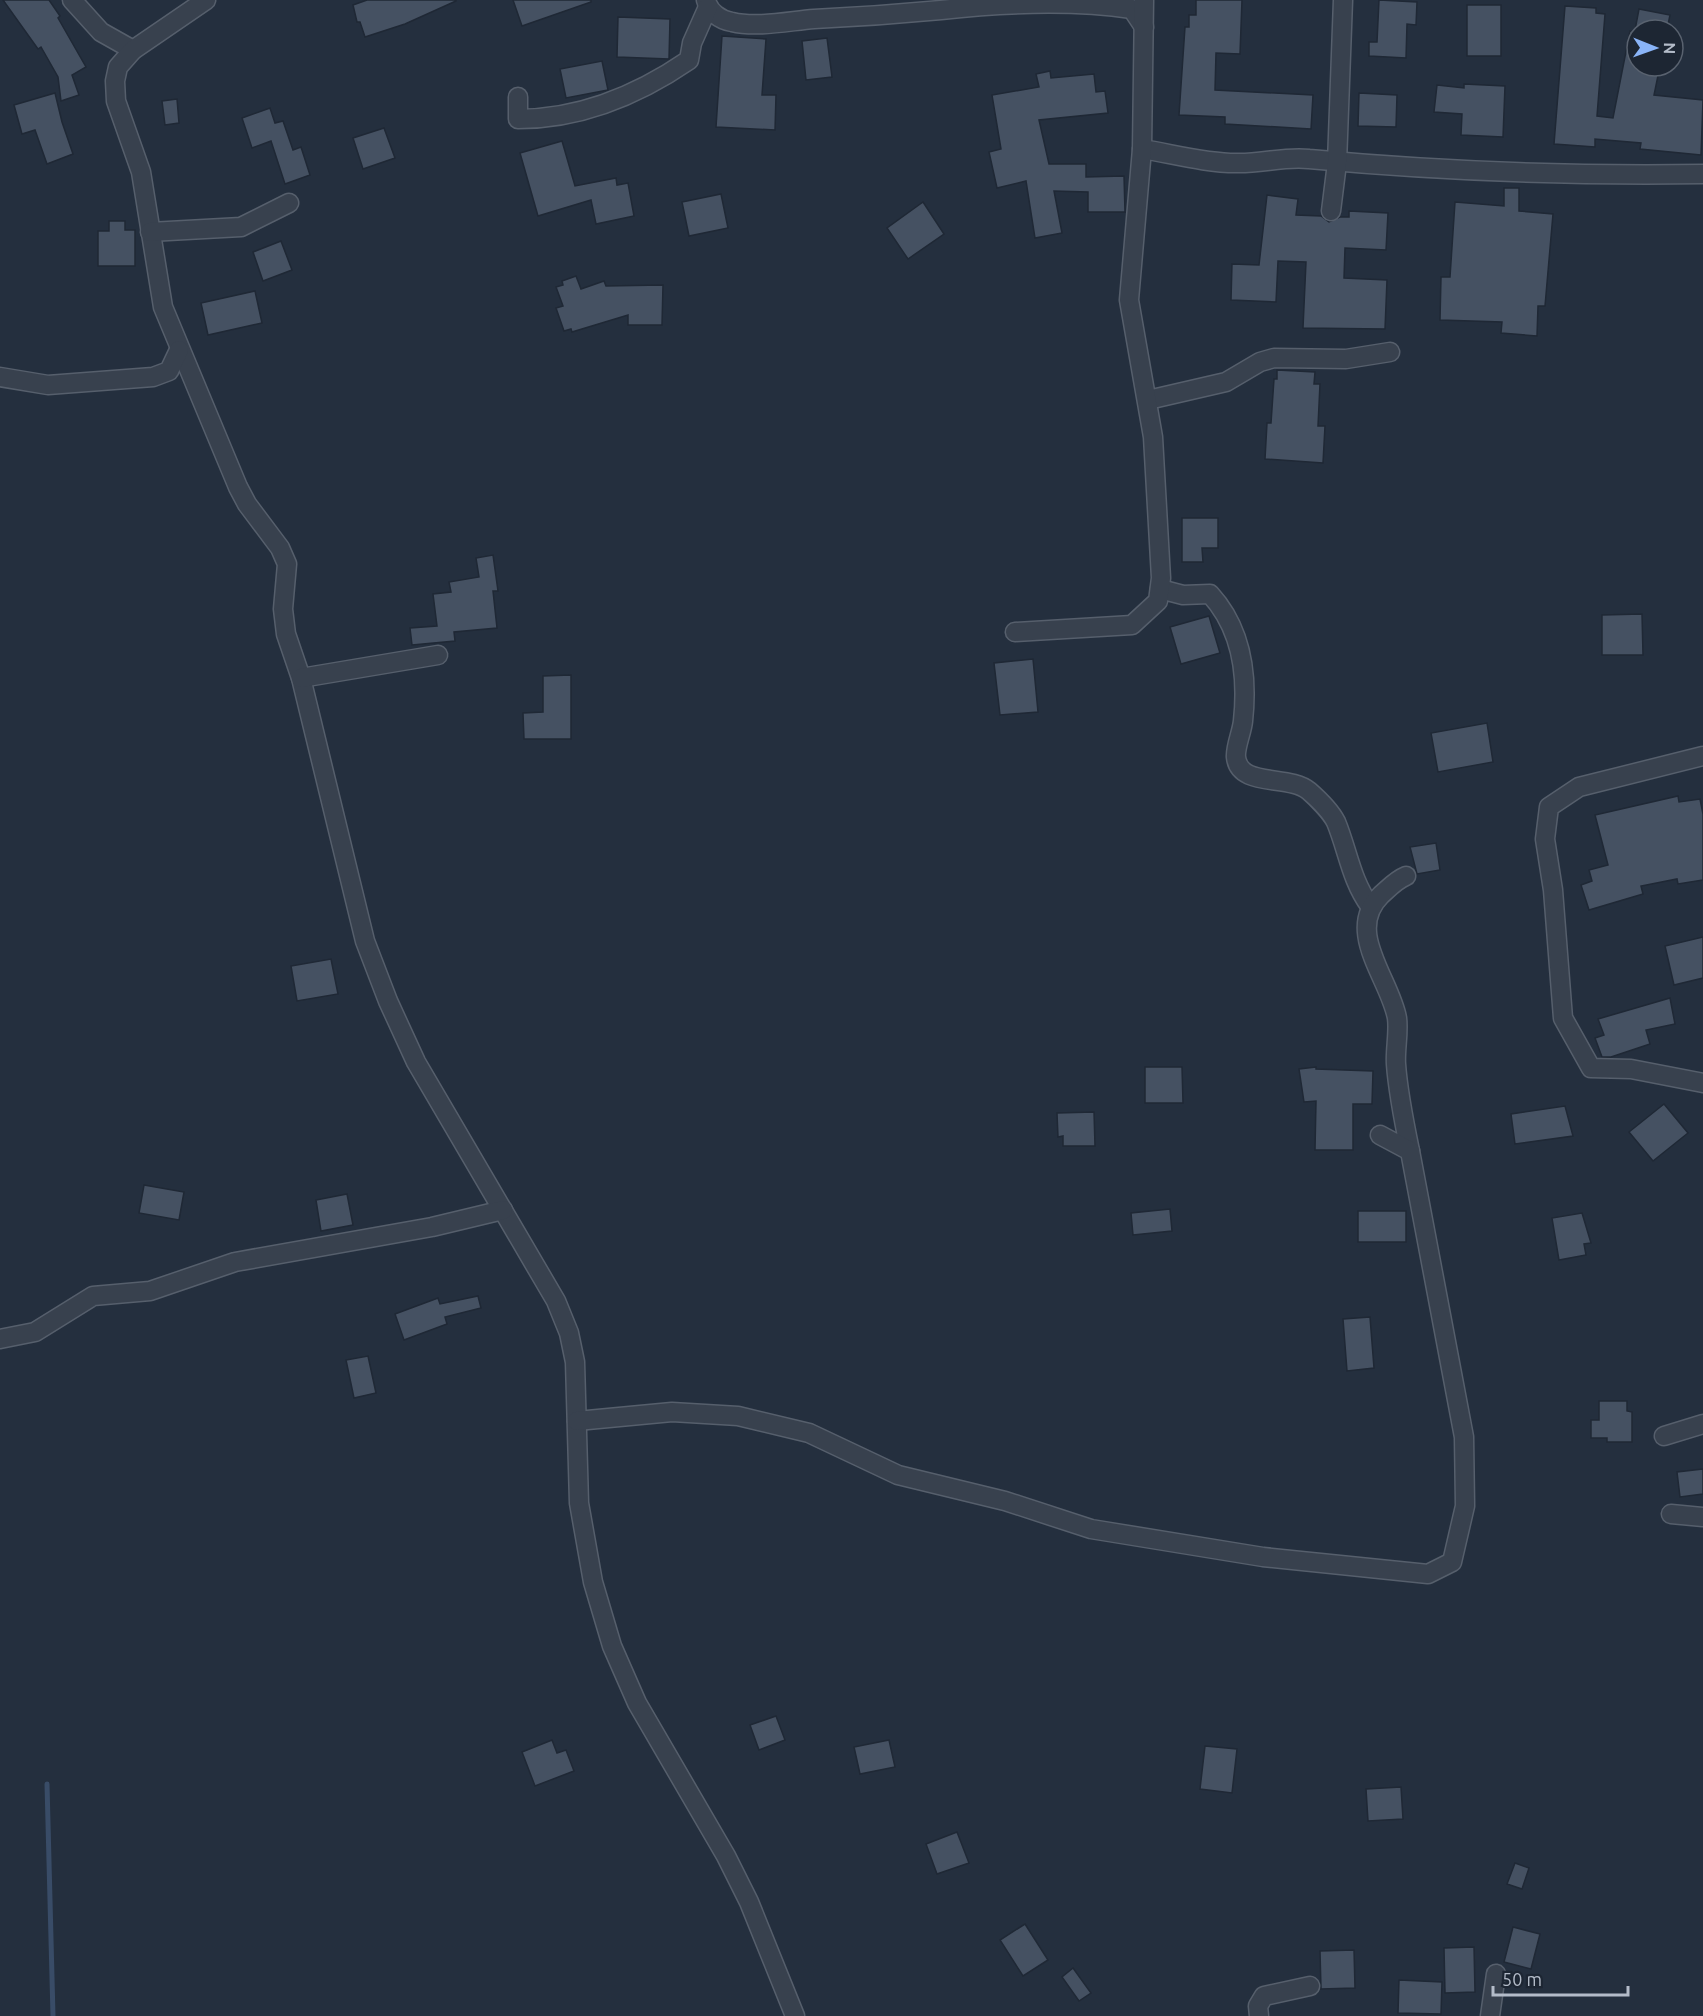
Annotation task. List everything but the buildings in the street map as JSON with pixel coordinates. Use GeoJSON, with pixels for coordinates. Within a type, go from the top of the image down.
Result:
{"type":"FeatureCollection","features":[{"type":"Feature","properties":{"kind":"street"},"geometry":{"type":"LineString","coordinates":[[72,0],[101,32],[133,50]]}},
{"type":"Feature","properties":{"kind":"street"},"geometry":{"type":"LineString","coordinates":[[206,0],[133,50],[118,67],[115,81],[116,101],[138,160],[163,307],[179,350],[242,495],[280,548],[287,564],[283,609],[286,634],[301,678],[364,941],[416,1062],[556,1301],[569,1333],[575,1362],[579,1503],[592,1582],[612,1646],[637,1703],[726,1856],[749,1902],[795,2016]]}},
{"type":"Feature","properties":{"kind":"street"},"geometry":{"type":"LineString","coordinates":[[518,97],[518,119],[551,119],[600,106],[633,92],[688,60],[707,4],[718,17],[733,22],[881,8],[1087,0],[1137,3],[1144,27],[1142,148],[1129,300],[1153,437],[1160,588],[1158,601],[1132,625],[1015,632]]}},
{"type":"Feature","properties":{"kind":"street"},"geometry":{"type":"LineString","coordinates":[[1331,211],[1337,163],[1344,0]]}},
{"type":"Feature","properties":{"kind":"street"},"geometry":{"type":"LineString","coordinates":[[1142,148],[1234,164],[1301,159],[1337,163],[1628,175],[1703,174]]}},
{"type":"Feature","properties":{"kind":"street"},"geometry":{"type":"LineString","coordinates":[[150,232],[241,227],[289,203]]}},
{"type":"Feature","properties":{"kind":"street"},"geometry":{"type":"LineString","coordinates":[[0,377],[48,385],[153,377],[169,370],[179,350]]}},
{"type":"Feature","properties":{"kind":"street"},"geometry":{"type":"LineString","coordinates":[[1148,400],[1226,382],[1260,362],[1274,358],[1346,359],[1390,352]]}},
{"type":"Feature","properties":{"kind":"street"},"geometry":{"type":"LineString","coordinates":[[1160,588],[1183,595],[1210,594],[1231,621],[1246,685],[1243,724],[1236,757],[1241,770],[1255,780],[1288,781],[1308,790],[1335,820],[1352,876],[1370,906]]}},
{"type":"Feature","properties":{"kind":"street"},"geometry":{"type":"LineString","coordinates":[[301,678],[438,655]]}},
{"type":"Feature","properties":{"kind":"street"},"geometry":{"type":"LineString","coordinates":[[1703,756],[1579,787],[1549,807],[1545,839],[1553,890],[1563,1018],[1591,1068],[1631,1069],[1703,1083]]}},
{"type":"Feature","properties":{"kind":"street"},"geometry":{"type":"LineString","coordinates":[[577,1420],[672,1412],[738,1416],[809,1434],[898,1475],[1005,1501],[1091,1529],[1263,1557],[1428,1574],[1452,1562],[1465,1506],[1464,1437],[1396,1067],[1397,1020],[1370,948],[1367,917],[1370,906],[1398,879],[1406,876]]}},
{"type":"Feature","properties":{"kind":"street"},"geometry":{"type":"LineString","coordinates":[[1380,1135],[1410,1151]]}},
{"type":"Feature","properties":{"kind":"street"},"geometry":{"type":"LineString","coordinates":[[0,1339],[35,1332],[93,1296],[150,1291],[235,1262],[432,1227],[503,1210]]}},
{"type":"Feature","properties":{"kind":"street"},"geometry":{"type":"LineString","coordinates":[[1664,1436],[1703,1424]]}},
{"type":"Feature","properties":{"kind":"street"},"geometry":{"type":"LineString","coordinates":[[1671,1514],[1703,1517]]}},
{"type":"Feature","properties":{"kind":"street"},"geometry":{"type":"LineString","coordinates":[[1490,2016],[1496,1974]]}},
{"type":"Feature","properties":{"kind":"street"},"geometry":{"type":"LineString","coordinates":[[1259,2016],[1258,2006],[1264,1996],[1310,1986]]}},
{"type":"Feature","properties":{"kind":"waterway"},"geometry":{"type":"LineString","coordinates":[[47,1784],[53,2016]]}}]}
